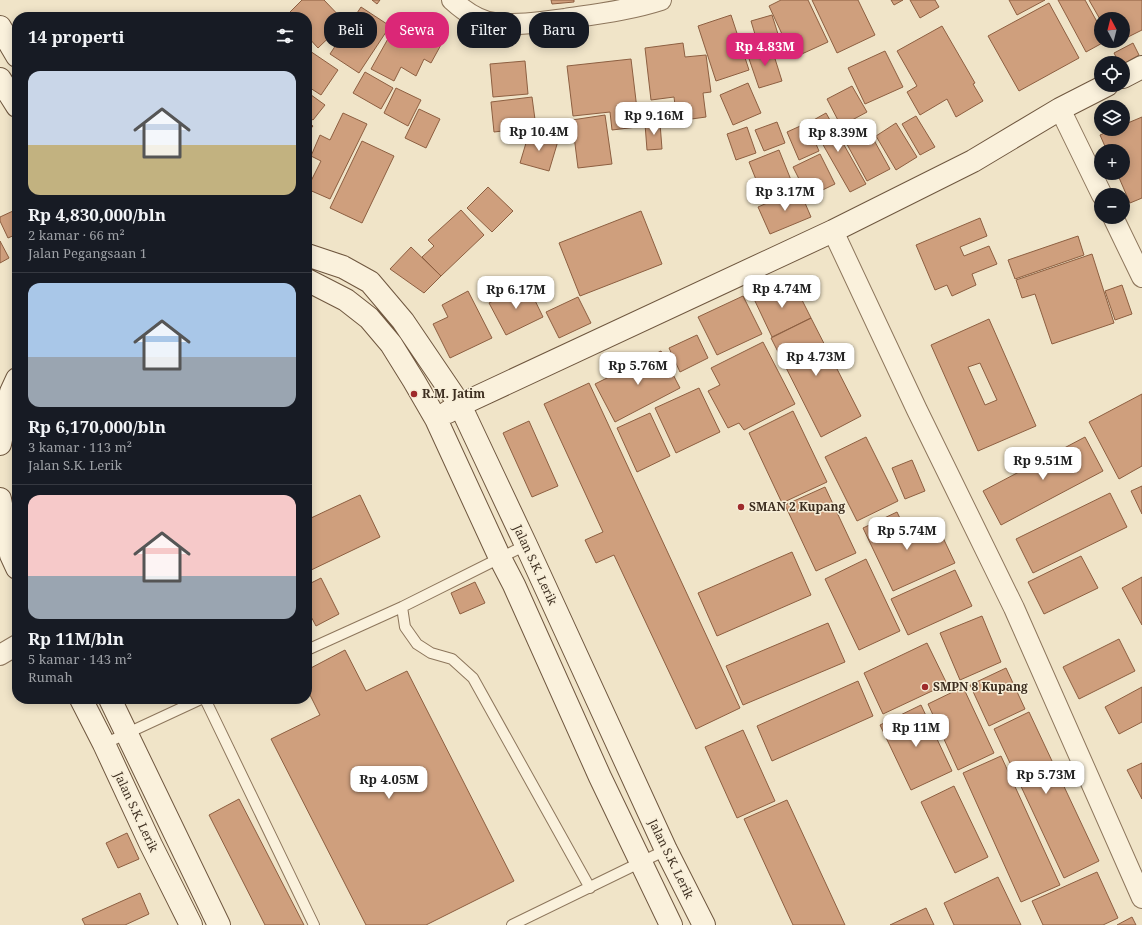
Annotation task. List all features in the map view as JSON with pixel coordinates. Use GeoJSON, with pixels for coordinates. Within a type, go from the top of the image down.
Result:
{"type":"FeatureCollection","features":[{"type":"Feature","properties":{"kind":"main road"},"geometry":{"type":"LineString","coordinates":[[1,29],[12,48]]}},
{"type":"Feature","properties":{"kind":"main road"},"geometry":{"type":"LineString","coordinates":[[1130,73],[1142,67]]}},
{"type":"Feature","properties":{"kind":"main road"},"geometry":{"type":"LineString","coordinates":[[0,80],[12,98]]}},
{"type":"Feature","properties":{"kind":"main road"},"geometry":{"type":"LineString","coordinates":[[436,419],[460,405],[833,231],[973,161],[1060,109],[1094,92]]}},
{"type":"Feature","properties":{"kind":"main road","name":"Jalan S.K. Lerik"},"geometry":{"type":"LineString","coordinates":[[312,258],[342,267],[370,282],[403,320],[460,405],[666,850],[704,925]]}},
{"type":"Feature","properties":{"kind":"main road"},"geometry":{"type":"LineString","coordinates":[[312,283],[346,300],[369,318],[391,344],[436,419],[514,585],[600,778],[671,925]]}},
{"type":"Feature","properties":{"kind":"main road"},"geometry":{"type":"LineString","coordinates":[[0,444],[12,390]]}},
{"type":"Feature","properties":{"kind":"main road"},"geometry":{"type":"LineString","coordinates":[[0,499],[12,557]]}},
{"type":"Feature","properties":{"kind":"main road"},"geometry":{"type":"LineString","coordinates":[[564,695],[591,687]]}},
{"type":"Feature","properties":{"kind":"main road","name":"Jalan S.K. Lerik"},"geometry":{"type":"LineString","coordinates":[[84,704],[191,925]]}},
{"type":"Feature","properties":{"kind":"main road"},"geometry":{"type":"LineString","coordinates":[[112,704],[218,925]]}},
{"type":"Feature","properties":{"kind":"street"},"geometry":{"type":"LineString","coordinates":[[452,0],[463,11],[477,18],[494,23],[518,24],[602,14],[645,6],[661,0]]}},
{"type":"Feature","properties":{"kind":"street"},"geometry":{"type":"LineString","coordinates":[[1060,109],[1099,188]]}},
{"type":"Feature","properties":{"kind":"street"},"geometry":{"type":"LineString","coordinates":[[1116,224],[1142,277]]}},
{"type":"Feature","properties":{"kind":"street"},"geometry":{"type":"LineString","coordinates":[[833,231],[1014,608],[1142,898]]}},
{"type":"Feature","properties":{"kind":"street"},"geometry":{"type":"LineString","coordinates":[[0,655],[12,648]]}},
{"type":"Feature","properties":{"kind":"lane"},"geometry":{"type":"LineString","coordinates":[[312,648],[402,607],[526,545]]}},
{"type":"Feature","properties":{"kind":"lane"},"geometry":{"type":"LineString","coordinates":[[402,607],[405,627],[417,644],[431,653],[452,659],[472,678],[590,888]]}},
{"type":"Feature","properties":{"kind":"lane"},"geometry":{"type":"LineString","coordinates":[[104,744],[190,704]]}},
{"type":"Feature","properties":{"kind":"lane"},"geometry":{"type":"LineString","coordinates":[[207,704],[314,925]]}},
{"type":"Feature","properties":{"kind":"lane"},"geometry":{"type":"LineString","coordinates":[[512,925],[666,850]]}},
{"type":"Feature","properties":{"kind":"building"},"geometry":{"type":"Polygon","coordinates":[[[302,0],[324,0],[335,12],[324,12],[324,42],[318,48],[312,41],[312,12],[290,12],[302,0]]]}},
{"type":"Feature","properties":{"kind":"building"},"geometry":{"type":"Polygon","coordinates":[[[372,0],[380,0],[377,4],[372,0]]]}},
{"type":"Feature","properties":{"kind":"building"},"geometry":{"type":"Polygon","coordinates":[[[551,0],[574,0],[574,2],[552,4],[551,0]]]}},
{"type":"Feature","properties":{"kind":"building"},"geometry":{"type":"Polygon","coordinates":[[[781,0],[808,0],[828,42],[793,58],[769,6],[781,0]]]}},
{"type":"Feature","properties":{"kind":"building"},"geometry":{"type":"Polygon","coordinates":[[[812,0],[858,0],[875,35],[837,53],[812,0]]]}},
{"type":"Feature","properties":{"kind":"building"},"geometry":{"type":"Polygon","coordinates":[[[891,0],[903,0],[894,5],[891,0]]]}},
{"type":"Feature","properties":{"kind":"building"},"geometry":{"type":"Polygon","coordinates":[[[910,0],[935,0],[939,7],[920,18],[910,0]]]}},
{"type":"Feature","properties":{"kind":"building"},"geometry":{"type":"Polygon","coordinates":[[[1009,0],[1045,0],[1017,15],[1009,0]]]}},
{"type":"Feature","properties":{"kind":"building"},"geometry":{"type":"Polygon","coordinates":[[[1058,0],[1085,0],[1094,16],[1094,48],[1086,52],[1058,0]]]}},
{"type":"Feature","properties":{"kind":"building"},"geometry":{"type":"Polygon","coordinates":[[[1089,0],[1142,0],[1142,30],[1130,36],[1130,12],[1096,12],[1089,0]]]}},
{"type":"Feature","properties":{"kind":"building"},"geometry":{"type":"Polygon","coordinates":[[[1049,3],[1079,58],[1019,91],[988,36],[1049,3]]]}},
{"type":"Feature","properties":{"kind":"building"},"geometry":{"type":"Polygon","coordinates":[[[361,7],[369,12],[358,12],[361,7]]]}},
{"type":"Feature","properties":{"kind":"building"},"geometry":{"type":"Polygon","coordinates":[[[731,15],[749,70],[716,81],[698,26],[731,15]]]}},
{"type":"Feature","properties":{"kind":"building"},"geometry":{"type":"Polygon","coordinates":[[[772,15],[778,34],[757,41],[751,21],[772,15]]]}},
{"type":"Feature","properties":{"kind":"building"},"geometry":{"type":"Polygon","coordinates":[[[377,17],[385,23],[385,34],[377,46],[377,17]]]}},
{"type":"Feature","properties":{"kind":"building"},"geometry":{"type":"Polygon","coordinates":[[[942,26],[975,83],[973,84],[983,101],[956,117],[947,99],[920,115],[907,92],[917,86],[897,51],[942,26]]]}},
{"type":"Feature","properties":{"kind":"building"},"geometry":{"type":"Polygon","coordinates":[[[683,43],[685,57],[706,55],[711,92],[703,93],[706,117],[677,121],[674,97],[651,100],[645,48],[683,43]]]}},
{"type":"Feature","properties":{"kind":"building"},"geometry":{"type":"Polygon","coordinates":[[[1133,43],[1139,55],[1130,60],[1130,56],[1116,56],[1114,53],[1124,48],[1130,48],[1130,45],[1133,43]]]}},
{"type":"Feature","properties":{"kind":"building"},"geometry":{"type":"Polygon","coordinates":[[[385,44],[385,48],[439,48],[431,63],[424,59],[416,76],[401,67],[394,81],[371,69],[385,44]]]}},
{"type":"Feature","properties":{"kind":"building"},"geometry":{"type":"Polygon","coordinates":[[[771,46],[782,81],[759,88],[747,53],[771,46]]]}},
{"type":"Feature","properties":{"kind":"building"},"geometry":{"type":"Polygon","coordinates":[[[334,48],[375,48],[359,73],[330,54],[334,48]]]}},
{"type":"Feature","properties":{"kind":"building"},"geometry":{"type":"Polygon","coordinates":[[[885,51],[903,87],[865,104],[848,68],[885,51]]]}},
{"type":"Feature","properties":{"kind":"building"},"geometry":{"type":"Polygon","coordinates":[[[312,52],[338,70],[321,95],[312,89],[312,52]]]}},
{"type":"Feature","properties":{"kind":"building"},"geometry":{"type":"Polygon","coordinates":[[[631,59],[637,109],[635,109],[637,127],[612,130],[610,112],[573,116],[567,66],[631,59]]]}},
{"type":"Feature","properties":{"kind":"building"},"geometry":{"type":"Polygon","coordinates":[[[525,61],[528,94],[493,97],[490,64],[525,61]]]}},
{"type":"Feature","properties":{"kind":"building"},"geometry":{"type":"Polygon","coordinates":[[[365,72],[393,88],[381,109],[353,93],[365,72]]]}},
{"type":"Feature","properties":{"kind":"building"},"geometry":{"type":"Polygon","coordinates":[[[748,83],[761,113],[733,125],[720,95],[748,83]]]}},
{"type":"Feature","properties":{"kind":"building"},"geometry":{"type":"Polygon","coordinates":[[[852,86],[867,112],[841,126],[827,99],[852,86]]]}},
{"type":"Feature","properties":{"kind":"building"},"geometry":{"type":"Polygon","coordinates":[[[396,88],[421,100],[408,126],[384,113],[396,88]]]}},
{"type":"Feature","properties":{"kind":"building"},"geometry":{"type":"Polygon","coordinates":[[[312,96],[325,105],[312,119],[312,96]]]}},
{"type":"Feature","properties":{"kind":"building"},"geometry":{"type":"Polygon","coordinates":[[[532,97],[536,127],[494,132],[491,102],[532,97]]]}},
{"type":"Feature","properties":{"kind":"building"},"geometry":{"type":"Polygon","coordinates":[[[419,109],[440,119],[426,148],[405,138],[419,109]]]}},
{"type":"Feature","properties":{"kind":"building"},"geometry":{"type":"Polygon","coordinates":[[[343,113],[367,124],[330,199],[312,191],[312,179],[321,161],[312,156],[312,154],[320,135],[330,140],[343,113]]]}},
{"type":"Feature","properties":{"kind":"building"},"geometry":{"type":"Polygon","coordinates":[[[826,113],[866,184],[850,192],[810,122],[826,113]]]}},
{"type":"Feature","properties":{"kind":"building"},"geometry":{"type":"Polygon","coordinates":[[[605,115],[612,164],[578,168],[572,120],[605,115]]]}},
{"type":"Feature","properties":{"kind":"building"},"geometry":{"type":"Polygon","coordinates":[[[916,116],[935,147],[920,155],[902,124],[916,116]]]}},
{"type":"Feature","properties":{"kind":"building"},"geometry":{"type":"Polygon","coordinates":[[[1142,117],[1142,198],[1130,203],[1130,188],[1124,188],[1120,180],[1130,180],[1130,144],[1104,144],[1100,136],[1130,136],[1130,122],[1142,117]]]}},
{"type":"Feature","properties":{"kind":"building"},"geometry":{"type":"Polygon","coordinates":[[[777,122],[785,143],[764,151],[755,130],[777,122]]]}},
{"type":"Feature","properties":{"kind":"building"},"geometry":{"type":"Polygon","coordinates":[[[660,123],[662,149],[647,150],[645,124],[660,123]]]}},
{"type":"Feature","properties":{"kind":"building"},"geometry":{"type":"Polygon","coordinates":[[[807,123],[819,151],[799,160],[787,132],[807,123]]]}},
{"type":"Feature","properties":{"kind":"building"},"geometry":{"type":"Polygon","coordinates":[[[896,123],[917,157],[896,170],[876,136],[896,123]]]}},
{"type":"Feature","properties":{"kind":"building"},"geometry":{"type":"Polygon","coordinates":[[[865,124],[890,169],[867,181],[843,137],[865,124]]]}},
{"type":"Feature","properties":{"kind":"building"},"geometry":{"type":"Polygon","coordinates":[[[747,127],[756,153],[736,160],[727,134],[747,127]]]}},
{"type":"Feature","properties":{"kind":"building"},"geometry":{"type":"Polygon","coordinates":[[[529,133],[558,141],[549,171],[520,163],[529,133]]]}},
{"type":"Feature","properties":{"kind":"building"},"geometry":{"type":"Polygon","coordinates":[[[362,141],[394,156],[362,223],[330,208],[362,141]]]}},
{"type":"Feature","properties":{"kind":"building"},"geometry":{"type":"Polygon","coordinates":[[[779,150],[793,185],[763,197],[749,162],[779,150]]]}},
{"type":"Feature","properties":{"kind":"building"},"geometry":{"type":"Polygon","coordinates":[[[820,154],[835,184],[808,197],[793,167],[820,154]]]}},
{"type":"Feature","properties":{"kind":"building"},"geometry":{"type":"Polygon","coordinates":[[[488,187],[513,211],[492,232],[467,208],[488,187]]]}},
{"type":"Feature","properties":{"kind":"building"},"geometry":{"type":"Polygon","coordinates":[[[799,189],[811,217],[770,234],[758,207],[799,189]]]}},
{"type":"Feature","properties":{"kind":"building"},"geometry":{"type":"Polygon","coordinates":[[[461,210],[484,235],[441,276],[422,257],[434,246],[428,240],[461,210]]]}},
{"type":"Feature","properties":{"kind":"building"},"geometry":{"type":"Polygon","coordinates":[[[12,211],[12,236],[8,238],[0,221],[0,217],[12,211]]]}},
{"type":"Feature","properties":{"kind":"building"},"geometry":{"type":"Polygon","coordinates":[[[641,211],[662,264],[580,296],[559,243],[641,211]]]}},
{"type":"Feature","properties":{"kind":"building"},"geometry":{"type":"Polygon","coordinates":[[[980,218],[987,236],[960,247],[964,256],[989,246],[997,264],[972,274],[976,285],[952,296],[947,285],[935,290],[916,245],[980,218]]]}},
{"type":"Feature","properties":{"kind":"building"},"geometry":{"type":"Polygon","coordinates":[[[1078,236],[1084,255],[1015,279],[1008,260],[1078,236]]]}},
{"type":"Feature","properties":{"kind":"building"},"geometry":{"type":"Polygon","coordinates":[[[0,241],[9,258],[0,263],[0,241]]]}},
{"type":"Feature","properties":{"kind":"building"},"geometry":{"type":"Polygon","coordinates":[[[411,247],[441,276],[424,293],[390,269],[411,247]]]}},
{"type":"Feature","properties":{"kind":"building"},"geometry":{"type":"Polygon","coordinates":[[[1092,254],[1114,323],[1052,344],[1035,294],[1022,298],[1016,280],[1092,254]]]}},
{"type":"Feature","properties":{"kind":"building"},"geometry":{"type":"Polygon","coordinates":[[[792,280],[811,318],[772,337],[754,299],[792,280]]]}},
{"type":"Feature","properties":{"kind":"building"},"geometry":{"type":"Polygon","coordinates":[[[527,284],[543,317],[506,335],[489,303],[527,284]]]}},
{"type":"Feature","properties":{"kind":"building"},"geometry":{"type":"Polygon","coordinates":[[[1122,285],[1132,314],[1115,320],[1105,291],[1122,285]]]}},
{"type":"Feature","properties":{"kind":"building"},"geometry":{"type":"Polygon","coordinates":[[[468,291],[492,338],[450,358],[433,324],[448,317],[442,305],[468,291]]]}},
{"type":"Feature","properties":{"kind":"building"},"geometry":{"type":"Polygon","coordinates":[[[743,296],[762,334],[717,355],[698,317],[743,296]]]}},
{"type":"Feature","properties":{"kind":"building"},"geometry":{"type":"Polygon","coordinates":[[[578,297],[591,323],[559,338],[546,312],[578,297]]]}},
{"type":"Feature","properties":{"kind":"building"},"geometry":{"type":"Polygon","coordinates":[[[811,318],[861,416],[821,437],[771,338],[811,318]]]}},
{"type":"Feature","properties":{"kind":"building"},"geometry":{"type":"Polygon","coordinates":[[[989,319],[1036,426],[978,451],[931,345],[989,319]],[[980,363],[968,367],[985,405],[997,400],[980,363]]]}},
{"type":"Feature","properties":{"kind":"building"},"geometry":{"type":"Polygon","coordinates":[[[697,335],[708,358],[680,372],[669,348],[697,335]]]}},
{"type":"Feature","properties":{"kind":"building"},"geometry":{"type":"Polygon","coordinates":[[[763,342],[795,404],[744,430],[739,423],[728,428],[708,391],[720,385],[711,368],[763,342]]]}},
{"type":"Feature","properties":{"kind":"building"},"geometry":{"type":"Polygon","coordinates":[[[661,351],[680,388],[615,422],[595,384],[661,351]]]}},
{"type":"Feature","properties":{"kind":"building"},"geometry":{"type":"Polygon","coordinates":[[[589,383],[740,708],[696,729],[614,555],[596,563],[585,540],[603,532],[544,404],[589,383]]]}},
{"type":"Feature","properties":{"kind":"building"},"geometry":{"type":"Polygon","coordinates":[[[699,388],[720,432],[676,453],[655,408],[699,388]]]}},
{"type":"Feature","properties":{"kind":"building"},"geometry":{"type":"Polygon","coordinates":[[[1142,394],[1142,466],[1119,479],[1089,422],[1142,394]]]}},
{"type":"Feature","properties":{"kind":"building"},"geometry":{"type":"Polygon","coordinates":[[[793,411],[827,482],[782,503],[749,433],[793,411]]]}},
{"type":"Feature","properties":{"kind":"building"},"geometry":{"type":"Polygon","coordinates":[[[650,413],[670,456],[637,472],[617,428],[650,413]]]}},
{"type":"Feature","properties":{"kind":"building"},"geometry":{"type":"Polygon","coordinates":[[[529,421],[558,486],[532,497],[503,433],[529,421]]]}},
{"type":"Feature","properties":{"kind":"building"},"geometry":{"type":"Polygon","coordinates":[[[866,437],[898,501],[857,521],[825,457],[866,437]]]}},
{"type":"Feature","properties":{"kind":"building"},"geometry":{"type":"Polygon","coordinates":[[[1085,437],[1103,471],[1001,525],[983,491],[1085,437]]]}},
{"type":"Feature","properties":{"kind":"building"},"geometry":{"type":"Polygon","coordinates":[[[912,460],[925,491],[905,499],[892,468],[912,460]]]}},
{"type":"Feature","properties":{"kind":"building"},"geometry":{"type":"Polygon","coordinates":[[[1142,486],[1142,514],[1131,491],[1142,486]]]}},
{"type":"Feature","properties":{"kind":"building"},"geometry":{"type":"Polygon","coordinates":[[[825,487],[856,553],[816,571],[785,505],[825,487]]]}},
{"type":"Feature","properties":{"kind":"building"},"geometry":{"type":"Polygon","coordinates":[[[1110,493],[1127,527],[1033,573],[1016,539],[1110,493]]]}},
{"type":"Feature","properties":{"kind":"building"},"geometry":{"type":"Polygon","coordinates":[[[360,495],[380,537],[312,570],[312,518],[360,495]]]}},
{"type":"Feature","properties":{"kind":"building"},"geometry":{"type":"Polygon","coordinates":[[[897,512],[908,535],[936,523],[955,563],[893,591],[863,528],[897,512]]]}},
{"type":"Feature","properties":{"kind":"building"},"geometry":{"type":"Polygon","coordinates":[[[792,552],[811,595],[717,636],[698,593],[792,552]]]}},
{"type":"Feature","properties":{"kind":"building"},"geometry":{"type":"Polygon","coordinates":[[[1081,556],[1098,588],[1044,614],[1028,582],[1081,556]]]}},
{"type":"Feature","properties":{"kind":"building"},"geometry":{"type":"Polygon","coordinates":[[[866,559],[900,631],[859,650],[825,579],[866,559]]]}},
{"type":"Feature","properties":{"kind":"building"},"geometry":{"type":"Polygon","coordinates":[[[955,570],[972,606],[908,635],[891,599],[955,570]]]}},
{"type":"Feature","properties":{"kind":"building"},"geometry":{"type":"Polygon","coordinates":[[[1142,577],[1142,625],[1122,588],[1142,577]]]}},
{"type":"Feature","properties":{"kind":"building"},"geometry":{"type":"Polygon","coordinates":[[[321,578],[339,614],[316,626],[312,618],[312,582],[321,578]]]}},
{"type":"Feature","properties":{"kind":"building"},"geometry":{"type":"Polygon","coordinates":[[[475,582],[485,603],[460,614],[451,593],[475,582]]]}},
{"type":"Feature","properties":{"kind":"building"},"geometry":{"type":"Polygon","coordinates":[[[982,616],[1001,662],[960,680],[940,633],[982,616]]]}},
{"type":"Feature","properties":{"kind":"building"},"geometry":{"type":"Polygon","coordinates":[[[828,623],[845,662],[743,705],[726,666],[828,623]]]}},
{"type":"Feature","properties":{"kind":"building"},"geometry":{"type":"Polygon","coordinates":[[[1119,639],[1135,671],[1079,699],[1063,667],[1119,639]]]}},
{"type":"Feature","properties":{"kind":"building"},"geometry":{"type":"Polygon","coordinates":[[[927,643],[947,684],[883,714],[864,673],[927,643]]]}},
{"type":"Feature","properties":{"kind":"building"},"geometry":{"type":"Polygon","coordinates":[[[345,650],[366,691],[407,671],[514,881],[426,925],[366,925],[271,739],[320,715],[312,699],[312,667],[345,650]]]}},
{"type":"Feature","properties":{"kind":"building"},"geometry":{"type":"Polygon","coordinates":[[[1006,668],[1025,709],[989,726],[970,685],[1006,668]]]}},
{"type":"Feature","properties":{"kind":"building"},"geometry":{"type":"Polygon","coordinates":[[[858,681],[873,716],[772,761],[757,726],[858,681]]]}},
{"type":"Feature","properties":{"kind":"building"},"geometry":{"type":"Polygon","coordinates":[[[963,687],[994,753],[958,770],[928,704],[963,687]]]}},
{"type":"Feature","properties":{"kind":"building"},"geometry":{"type":"Polygon","coordinates":[[[1142,687],[1142,722],[1119,734],[1105,707],[1142,687]]]}},
{"type":"Feature","properties":{"kind":"building"},"geometry":{"type":"Polygon","coordinates":[[[921,705],[952,771],[911,790],[880,725],[921,705]]]}},
{"type":"Feature","properties":{"kind":"building"},"geometry":{"type":"Polygon","coordinates":[[[1029,712],[1099,861],[1064,878],[994,729],[1029,712]]]}},
{"type":"Feature","properties":{"kind":"building"},"geometry":{"type":"Polygon","coordinates":[[[743,730],[775,801],[737,818],[705,747],[743,730]]]}},
{"type":"Feature","properties":{"kind":"building"},"geometry":{"type":"Polygon","coordinates":[[[1001,756],[1060,885],[1021,902],[963,773],[1001,756]]]}},
{"type":"Feature","properties":{"kind":"building"},"geometry":{"type":"Polygon","coordinates":[[[1142,763],[1142,799],[1127,770],[1142,763]]]}},
{"type":"Feature","properties":{"kind":"building"},"geometry":{"type":"Polygon","coordinates":[[[954,786],[988,857],[955,873],[921,802],[954,786]]]}},
{"type":"Feature","properties":{"kind":"building"},"geometry":{"type":"Polygon","coordinates":[[[239,799],[304,925],[265,925],[209,815],[239,799]]]}},
{"type":"Feature","properties":{"kind":"building"},"geometry":{"type":"Polygon","coordinates":[[[787,800],[845,925],[793,925],[744,819],[787,800]]]}},
{"type":"Feature","properties":{"kind":"building"},"geometry":{"type":"Polygon","coordinates":[[[127,833],[139,859],[118,868],[106,843],[127,833]]]}},
{"type":"Feature","properties":{"kind":"building"},"geometry":{"type":"Polygon","coordinates":[[[1097,872],[1118,918],[1103,925],[1043,925],[1032,901],[1097,872]]]}},
{"type":"Feature","properties":{"kind":"building"},"geometry":{"type":"Polygon","coordinates":[[[998,877],[1021,925],[954,925],[944,903],[998,877]]]}},
{"type":"Feature","properties":{"kind":"building"},"geometry":{"type":"Polygon","coordinates":[[[140,893],[149,914],[125,925],[85,925],[82,919],[140,893]]]}},
{"type":"Feature","properties":{"kind":"building"},"geometry":{"type":"Polygon","coordinates":[[[926,908],[934,925],[890,925],[926,908]]]}},
{"type":"Feature","properties":{"kind":"building"},"geometry":{"type":"Polygon","coordinates":[[[1132,917],[1136,925],[1117,925],[1132,917]]]}},
{"type":"Feature","properties":{"kind":"place","name":"R.M. Jatim"},"geometry":{"type":"Point","coordinates":[414,394]}},
{"type":"Feature","properties":{"kind":"place","name":"SMAN 2 Kupang"},"geometry":{"type":"Point","coordinates":[741,507]}},
{"type":"Feature","properties":{"kind":"place","name":"SMPN 8 Kupang"},"geometry":{"type":"Point","coordinates":[925,687]}}]}
